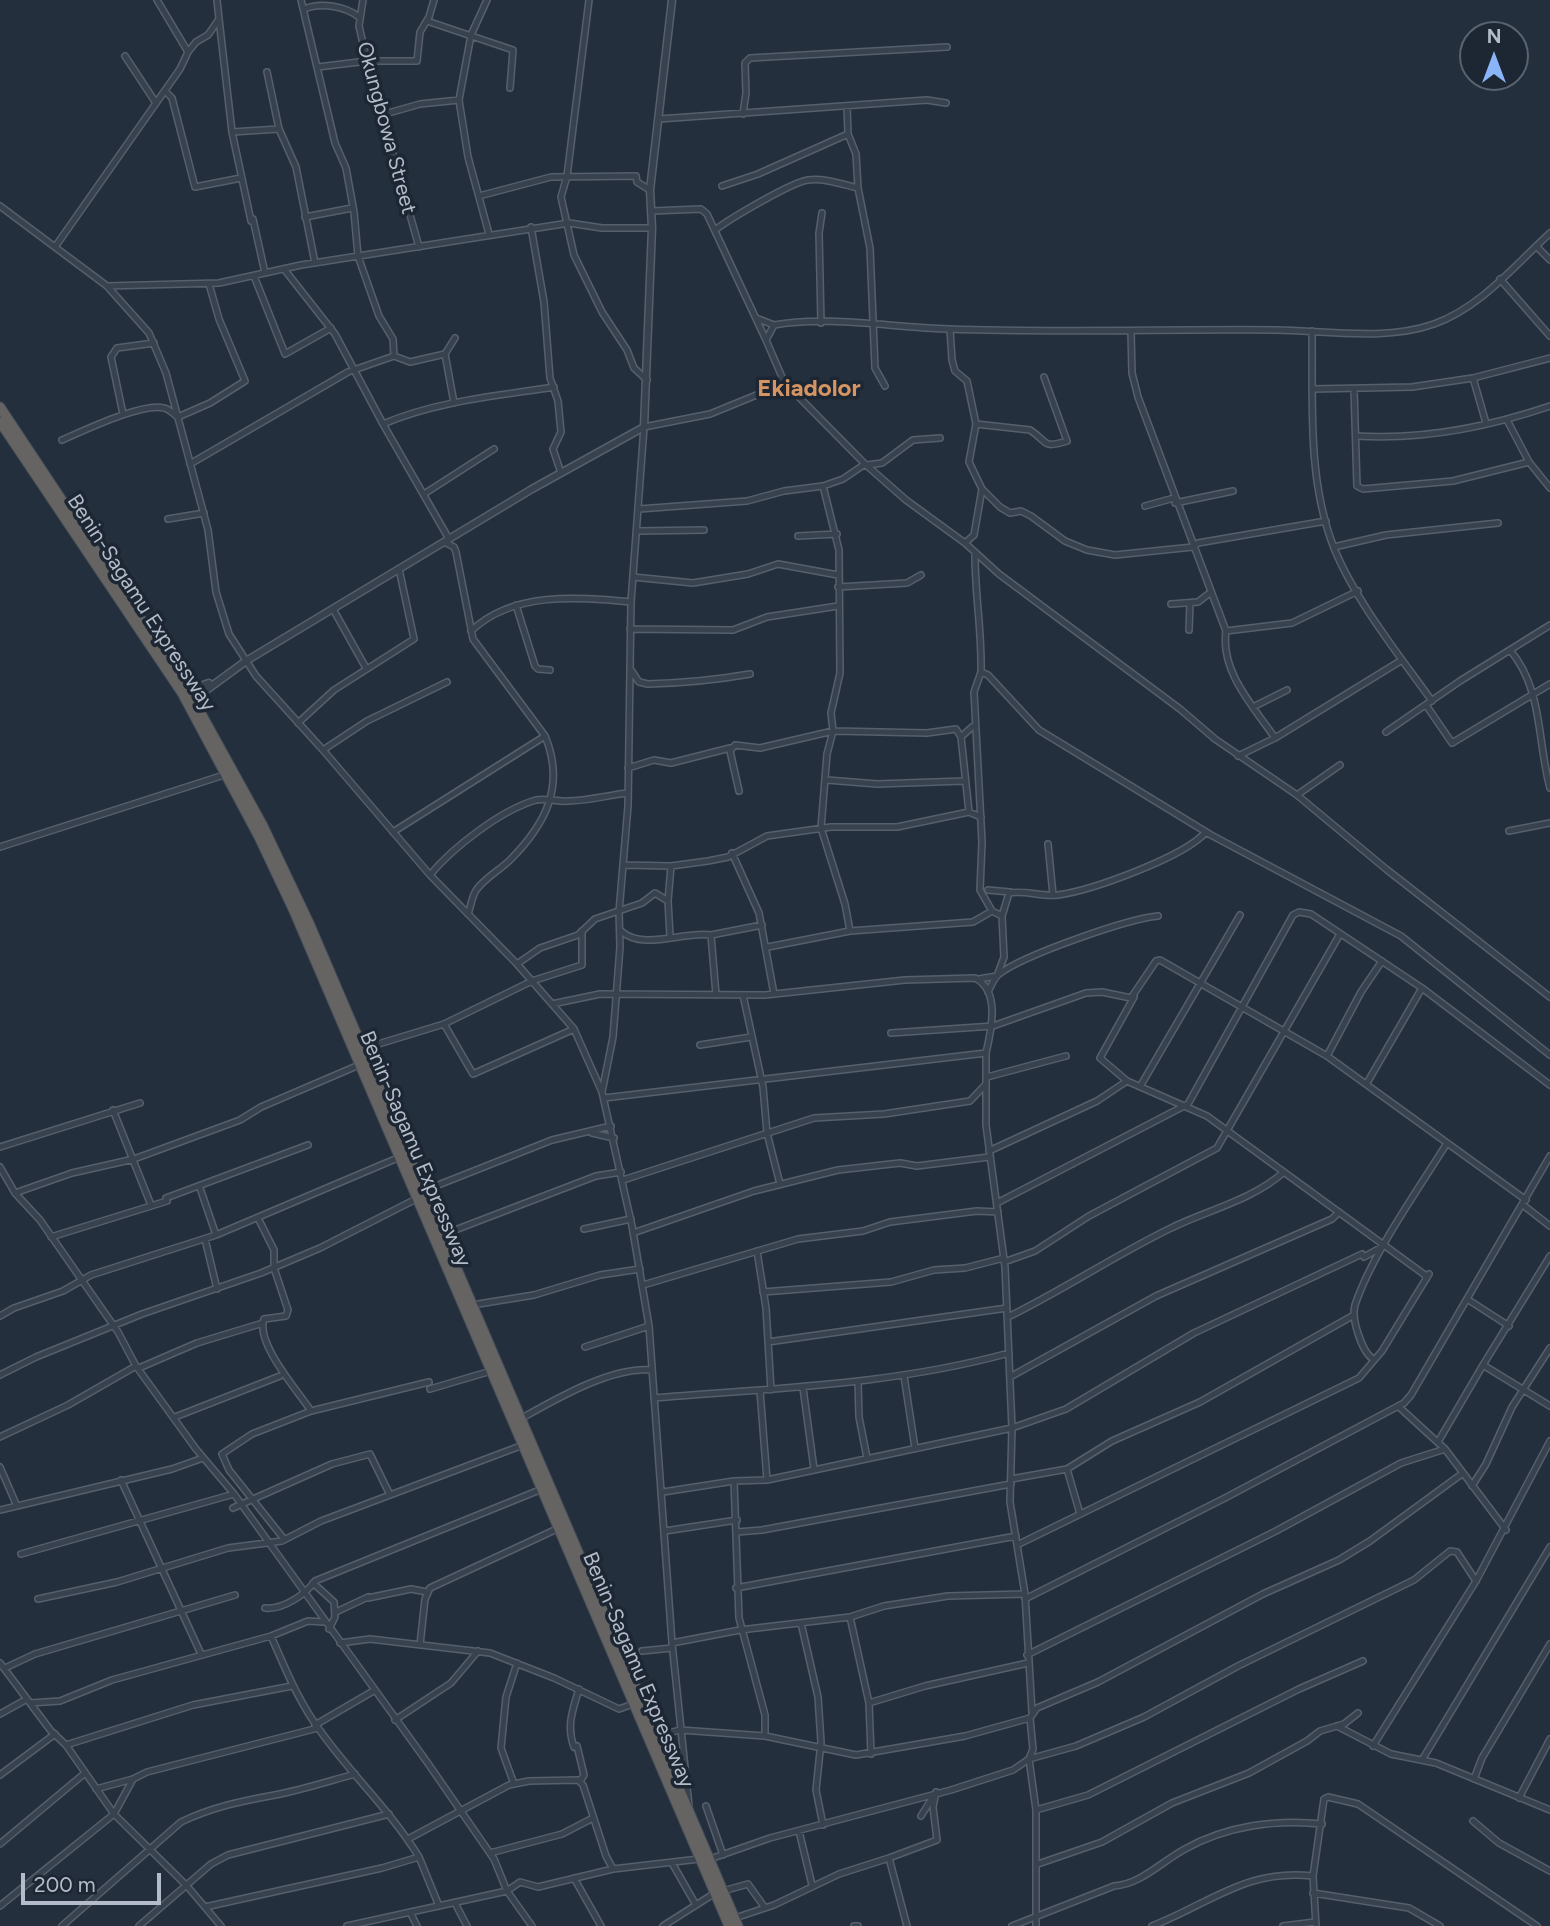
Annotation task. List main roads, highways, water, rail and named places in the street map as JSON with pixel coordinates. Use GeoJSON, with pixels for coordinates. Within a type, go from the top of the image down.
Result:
{"type":"FeatureCollection","features":[{"type":"Feature","properties":{"kind":"highway"},"geometry":{"type":"LineString","coordinates":[[0,407],[185,691],[262,826],[309,923],[420,1194],[442,1235],[522,1418],[710,1859],[719,1892],[734,1923]]}},
{"type":"Feature","properties":{"kind":"highway","name":"Benin-Sagamu Expressway"},"geometry":{"type":"LineString","coordinates":[[0,422],[185,691]]}},
{"type":"Feature","properties":{"kind":"highway","name":"Benin-Sagamu Expressway"},"geometry":{"type":"LineString","coordinates":[[190,701],[224,775],[259,837],[294,911],[359,1065],[400,1157],[420,1194],[491,1371],[633,1704],[699,1858],[719,1892]]}},
{"type":"Feature","properties":{"kind":"district","name":"Ekiadolor"},"geometry":{"type":"Point","coordinates":[809,389]}}]}
